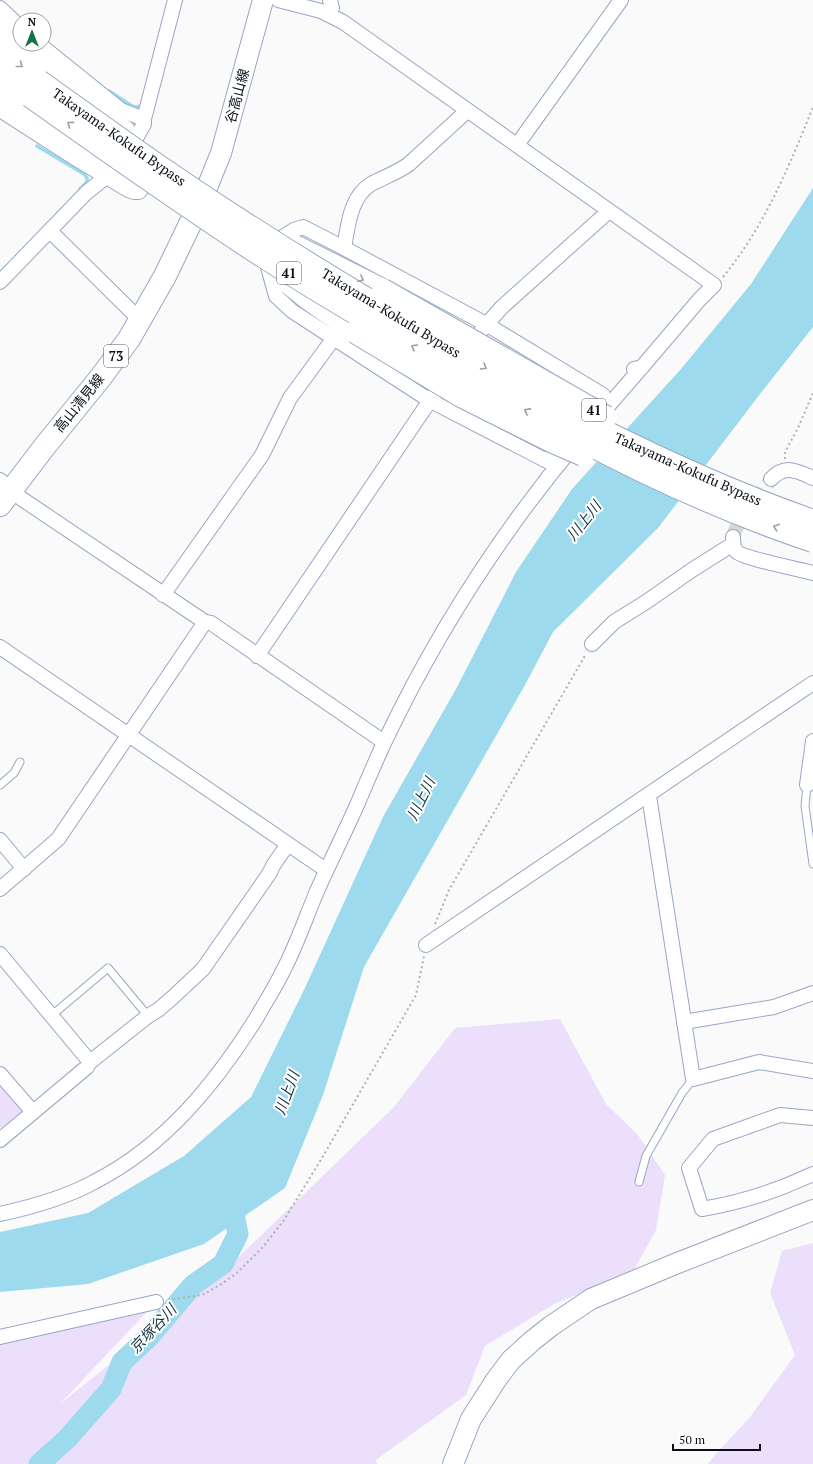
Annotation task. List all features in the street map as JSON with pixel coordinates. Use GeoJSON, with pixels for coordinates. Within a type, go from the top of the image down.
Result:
{"type":"FeatureCollection","features":[{"type":"Feature","properties":{"kind":"main road","name":"41"},"geometry":{"type":"LineString","coordinates":[[0,29],[135,140],[206,190],[281,238],[383,290],[581,403],[676,455],[726,480],[813,518]]}},
{"type":"Feature","properties":{"kind":"main road","name":"Takayama-Kokufu Bypass"},"geometry":{"type":"LineString","coordinates":[[0,50],[35,88]]}},
{"type":"Feature","properties":{"kind":"main road","name":"Takayama-Kokufu Bypass"},"geometry":{"type":"LineString","coordinates":[[0,73],[35,88],[132,148],[296,256],[507,380],[616,458],[717,505],[813,541]]}},
{"type":"Feature","properties":{"kind":"main road","name":"41"},"geometry":{"type":"LineString","coordinates":[[0,96],[64,138],[194,217],[268,266],[306,297],[355,332],[460,396],[553,442],[619,470],[717,505]]}},
{"type":"Feature","properties":{"kind":"main road","name":"高山清見線"},"geometry":{"type":"LineString","coordinates":[[4,492],[45,446],[101,377],[129,339],[165,276],[206,190]]}},
{"type":"Feature","properties":{"kind":"main road","name":"Takayama-Kokufu Bypass"},"geometry":{"type":"LineString","coordinates":[[566,422],[660,458],[724,488],[813,521]]}},
{"type":"Feature","properties":{"kind":"street"},"geometry":{"type":"LineString","coordinates":[[135,140],[144,124],[144,119],[175,0]]}},
{"type":"Feature","properties":{"kind":"street","name":"谷高山線"},"geometry":{"type":"LineString","coordinates":[[206,190],[221,153],[263,0]]}},
{"type":"Feature","properties":{"kind":"street"},"geometry":{"type":"LineString","coordinates":[[0,1214],[43,1203],[94,1183],[116,1170],[138,1155],[169,1129],[208,1086],[230,1057],[265,1003],[283,971],[326,870],[384,742],[458,606],[517,518],[552,472],[612,400],[699,300],[714,285],[333,16],[321,11],[278,0]]}},
{"type":"Feature","properties":{"kind":"street"},"geometry":{"type":"LineString","coordinates":[[517,145],[621,0]]}},
{"type":"Feature","properties":{"kind":"street"},"geometry":{"type":"LineString","coordinates":[[0,8],[12,19]]}},
{"type":"Feature","properties":{"kind":"street"},"geometry":{"type":"LineString","coordinates":[[49,52],[121,110],[144,119]]}},
{"type":"Feature","properties":{"kind":"street"},"geometry":{"type":"LineString","coordinates":[[0,110],[128,190],[139,192],[144,186]]}},
{"type":"Feature","properties":{"kind":"street"},"geometry":{"type":"LineString","coordinates":[[344,248],[354,206],[361,194],[370,185],[399,171],[409,164],[467,110]]}},
{"type":"Feature","properties":{"kind":"street"},"geometry":{"type":"LineString","coordinates":[[1,278],[50,232],[86,193],[106,177]]}},
{"type":"Feature","properties":{"kind":"street"},"geometry":{"type":"LineString","coordinates":[[257,656],[429,400],[486,324],[501,308],[609,210]]}},
{"type":"Feature","properties":{"kind":"street"},"geometry":{"type":"LineString","coordinates":[[281,238],[294,230],[303,227],[486,324],[603,395]]}},
{"type":"Feature","properties":{"kind":"street"},"geometry":{"type":"LineString","coordinates":[[50,232],[132,312]]}},
{"type":"Feature","properties":{"kind":"street"},"geometry":{"type":"LineString","coordinates":[[268,266],[276,296],[292,311],[429,400],[547,462]]}},
{"type":"Feature","properties":{"kind":"street"},"geometry":{"type":"LineString","coordinates":[[163,595],[262,455],[290,398],[334,338]]}},
{"type":"Feature","properties":{"kind":"street"},"geometry":{"type":"LineString","coordinates":[[517,518],[514,511],[516,505],[547,462],[603,395],[630,370],[642,367]]}},
{"type":"Feature","properties":{"kind":"street"},"geometry":{"type":"LineString","coordinates":[[771,479],[777,473],[785,470],[798,472],[813,478]]}},
{"type":"Feature","properties":{"kind":"street"},"geometry":{"type":"LineString","coordinates":[[4,492],[22,500],[204,622],[211,624],[384,742]]}},
{"type":"Feature","properties":{"kind":"street"},"geometry":{"type":"LineString","coordinates":[[592,644],[614,622],[646,602],[732,541],[737,552],[748,557],[813,573]]}},
{"type":"Feature","properties":{"kind":"street"},"geometry":{"type":"LineString","coordinates":[[0,889],[58,839],[204,622]]}},
{"type":"Feature","properties":{"kind":"street"},"geometry":{"type":"LineString","coordinates":[[0,647],[326,870]]}},
{"type":"Feature","properties":{"kind":"street"},"geometry":{"type":"LineString","coordinates":[[426,945],[649,796],[813,683]]}},
{"type":"Feature","properties":{"kind":"street"},"geometry":{"type":"LineString","coordinates":[[807,785],[813,742]]}},
{"type":"Feature","properties":{"kind":"street"},"geometry":{"type":"LineString","coordinates":[[649,796],[693,1079],[759,1062],[813,1071]]}},
{"type":"Feature","properties":{"kind":"street"},"geometry":{"type":"LineString","coordinates":[[0,840],[24,869]]}},
{"type":"Feature","properties":{"kind":"street"},"geometry":{"type":"LineString","coordinates":[[0,1140],[87,1067],[90,1062],[148,1016],[158,1010],[203,969],[288,844]]}},
{"type":"Feature","properties":{"kind":"street"},"geometry":{"type":"LineString","coordinates":[[0,954],[90,1062]]}},
{"type":"Feature","properties":{"kind":"street"},"geometry":{"type":"LineString","coordinates":[[684,1022],[774,1007],[813,994]]}},
{"type":"Feature","properties":{"kind":"street"},"geometry":{"type":"LineString","coordinates":[[0,1074],[33,1112]]}},
{"type":"Feature","properties":{"kind":"street"},"geometry":{"type":"LineString","coordinates":[[813,1118],[780,1115],[713,1139],[689,1168],[702,1208],[726,1205],[795,1183],[813,1174]]}},
{"type":"Feature","properties":{"kind":"street"},"geometry":{"type":"LineString","coordinates":[[453,1464],[471,1419],[496,1380],[511,1360],[551,1326],[591,1299],[813,1210]]}},
{"type":"Feature","properties":{"kind":"street"},"geometry":{"type":"LineString","coordinates":[[0,1337],[156,1302]]}},
{"type":"Feature","properties":{"kind":"lane"},"geometry":{"type":"LineString","coordinates":[[0,785],[14,773],[20,762]]}},
{"type":"Feature","properties":{"kind":"lane"},"geometry":{"type":"LineString","coordinates":[[807,785],[805,806],[813,864]]}},
{"type":"Feature","properties":{"kind":"lane"},"geometry":{"type":"LineString","coordinates":[[51,1016],[108,968],[148,1016]]}},
{"type":"Feature","properties":{"kind":"lane"},"geometry":{"type":"LineString","coordinates":[[639,1182],[646,1156],[678,1099],[693,1079]]}},
{"type":"Feature","properties":{"kind":"path"},"geometry":{"type":"LineString","coordinates":[[714,285],[734,263],[769,207],[783,180],[813,107]]}},
{"type":"Feature","properties":{"kind":"path"},"geometry":{"type":"LineString","coordinates":[[785,470],[785,452],[798,428],[813,393]]}},
{"type":"Feature","properties":{"kind":"path"},"geometry":{"type":"LineString","coordinates":[[156,1302],[202,1295],[220,1285],[237,1273],[264,1246],[284,1220],[322,1158],[416,995],[426,945],[449,890],[592,644]]}},
{"type":"Feature","properties":{"kind":"shaded area"},"geometry":{"type":"Polygon","coordinates":[[[560,1019],[606,1104],[638,1135],[665,1175],[656,1230],[633,1272],[554,1304],[485,1346],[466,1395],[376,1460],[377,1464],[0,1464],[0,1337],[156,1302],[60,1404],[217,1278],[394,1107],[455,1028],[560,1019]]]}},
{"type":"Feature","properties":{"kind":"shaded area"},"geometry":{"type":"Polygon","coordinates":[[[0,1079],[23,1107],[23,1113],[3,1130],[0,1127],[0,1079]]]}},
{"type":"Feature","properties":{"kind":"shaded area"},"geometry":{"type":"Polygon","coordinates":[[[813,1243],[813,1464],[708,1464],[750,1417],[795,1355],[770,1293],[782,1251],[813,1243]]]}},
{"type":"Feature","properties":{"kind":"water","name":"川上川"},"geometry":{"type":"Polygon","coordinates":[[[813,188],[813,327],[658,528],[553,632],[525,685],[364,967],[323,1095],[285,1188],[204,1244],[88,1284],[0,1292],[0,1232],[88,1213],[184,1156],[251,1097],[304,990],[383,817],[456,689],[516,572],[572,489],[681,369],[751,284],[813,188]]]}},
{"type":"Feature","properties":{"kind":"waterway"},"geometry":{"type":"LineString","coordinates":[[109,91],[132,106],[141,106],[143,103]]}},
{"type":"Feature","properties":{"kind":"waterway"},"geometry":{"type":"LineString","coordinates":[[37,146],[84,174],[87,178],[87,182],[80,189]]}},
{"type":"Feature","properties":{"kind":"waterway","name":"京塚谷川"},"geometry":{"type":"LineString","coordinates":[[39,1464],[67,1439],[111,1389],[122,1362],[149,1337],[193,1285],[223,1264],[238,1234],[233,1210],[235,1194]]}},
{"type":"Feature","properties":{"kind":"tunnel"},"geometry":{"type":"LineString","coordinates":[[733,537],[736,528],[771,479]]}}]}
